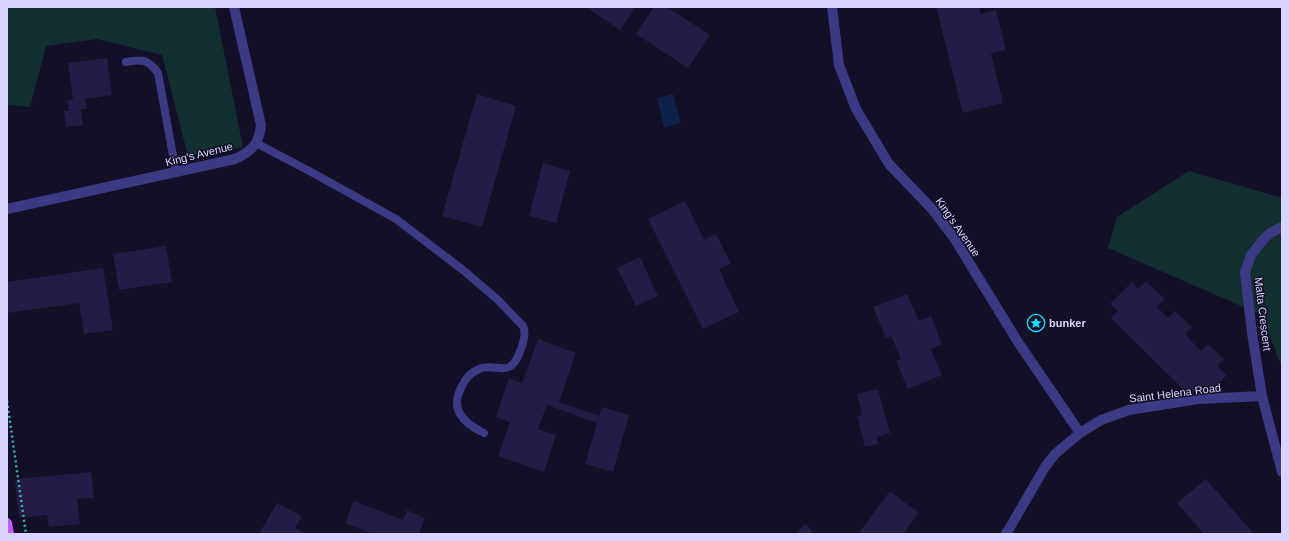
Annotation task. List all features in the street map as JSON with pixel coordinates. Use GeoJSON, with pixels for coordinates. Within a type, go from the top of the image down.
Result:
{"type":"FeatureCollection","features":[{"type":"Feature","properties":{"kind":"main road"},"geometry":{"type":"LineString","coordinates":[[7,523],[9,534]]}},
{"type":"Feature","properties":{"kind":"street"},"geometry":{"type":"LineString","coordinates":[[234,7],[261,125],[256,143]]}},
{"type":"Feature","properties":{"kind":"street","name":"King's Avenue"},"geometry":{"type":"LineString","coordinates":[[832,7],[839,66],[856,109],[889,164],[932,209],[954,238],[1018,342],[1080,433]]}},
{"type":"Feature","properties":{"kind":"street","name":"King's Avenue"},"geometry":{"type":"LineString","coordinates":[[7,209],[235,159],[247,153],[256,143]]}},
{"type":"Feature","properties":{"kind":"street","name":"Malta Crescent"},"geometry":{"type":"LineString","coordinates":[[1282,227],[1270,233],[1262,241],[1251,255],[1245,272],[1252,333],[1262,396],[1282,472]]}},
{"type":"Feature","properties":{"kind":"street","name":"Saint Helena Road"},"geometry":{"type":"LineString","coordinates":[[1006,534],[1045,467],[1055,454],[1080,433],[1101,420],[1129,410],[1198,400],[1262,396]]}},
{"type":"Feature","properties":{"kind":"lane"},"geometry":{"type":"LineString","coordinates":[[126,62],[139,59],[152,65],[158,73],[176,172]]}},
{"type":"Feature","properties":{"kind":"lane"},"geometry":{"type":"LineString","coordinates":[[256,143],[313,172],[396,219],[463,270],[498,300],[523,326],[525,331],[521,348],[518,356],[510,367],[505,369],[491,367],[480,368],[467,376],[460,388],[456,401],[458,411],[463,419],[472,428],[484,433]]}},
{"type":"Feature","properties":{"kind":"path"},"geometry":{"type":"LineString","coordinates":[[7,401],[26,534]]}},
{"type":"Feature","properties":{"kind":"green space"},"geometry":{"type":"Polygon","coordinates":[[[7,7],[215,7],[243,147],[188,156],[162,55],[97,39],[46,46],[30,107],[7,105],[7,7]]]}},
{"type":"Feature","properties":{"kind":"green space"},"geometry":{"type":"Polygon","coordinates":[[[1189,171],[1282,198],[1282,368],[1262,315],[1108,248],[1117,217],[1189,171]]]}},
{"type":"Feature","properties":{"kind":"water"},"geometry":{"type":"Polygon","coordinates":[[[673,94],[681,123],[664,128],[657,98],[673,94]]]}},
{"type":"Feature","properties":{"kind":"building"},"geometry":{"type":"Polygon","coordinates":[[[586,7],[633,7],[635,8],[620,30],[586,7]]]}},
{"type":"Feature","properties":{"kind":"building"},"geometry":{"type":"Polygon","coordinates":[[[654,7],[667,7],[710,35],[688,68],[636,34],[654,7]]]}},
{"type":"Feature","properties":{"kind":"building"},"geometry":{"type":"Polygon","coordinates":[[[936,7],[979,7],[981,14],[996,10],[1006,50],[991,53],[1003,103],[963,113],[936,7]]]}},
{"type":"Feature","properties":{"kind":"building"},"geometry":{"type":"Polygon","coordinates":[[[107,58],[112,95],[85,99],[87,109],[81,109],[83,125],[66,127],[64,111],[69,111],[67,101],[73,100],[68,63],[107,58]]]}},
{"type":"Feature","properties":{"kind":"building"},"geometry":{"type":"Polygon","coordinates":[[[477,94],[516,106],[482,227],[442,216],[477,94]]]}},
{"type":"Feature","properties":{"kind":"building"},"geometry":{"type":"Polygon","coordinates":[[[543,163],[570,171],[556,223],[529,216],[543,163]]]}},
{"type":"Feature","properties":{"kind":"building"},"geometry":{"type":"Polygon","coordinates":[[[685,201],[704,240],[716,234],[731,264],[719,269],[739,312],[703,329],[648,219],[685,201]]]}},
{"type":"Feature","properties":{"kind":"building"},"geometry":{"type":"Polygon","coordinates":[[[166,246],[172,282],[119,290],[113,254],[166,246]]]}},
{"type":"Feature","properties":{"kind":"building"},"geometry":{"type":"Polygon","coordinates":[[[640,257],[658,296],[636,306],[617,268],[640,257]]]}},
{"type":"Feature","properties":{"kind":"building"},"geometry":{"type":"Polygon","coordinates":[[[103,268],[113,330],[84,334],[79,303],[7,313],[7,282],[103,268]]]}},
{"type":"Feature","properties":{"kind":"building"},"geometry":{"type":"Polygon","coordinates":[[[1146,281],[1165,299],[1157,307],[1168,318],[1175,311],[1192,327],[1185,334],[1201,351],[1208,344],[1224,359],[1217,366],[1227,375],[1205,397],[1197,389],[1190,396],[1111,318],[1118,311],[1110,304],[1132,282],[1138,289],[1146,281]]]}},
{"type":"Feature","properties":{"kind":"building"},"geometry":{"type":"Polygon","coordinates":[[[907,294],[919,321],[931,316],[942,344],[931,349],[942,375],[908,389],[896,361],[901,359],[891,336],[886,338],[873,307],[907,294]]]}},
{"type":"Feature","properties":{"kind":"building"},"geometry":{"type":"Polygon","coordinates":[[[538,339],[576,353],[559,402],[599,416],[602,407],[629,415],[613,472],[585,464],[597,423],[547,405],[538,429],[556,435],[544,472],[498,456],[510,422],[496,417],[509,378],[522,383],[538,339]]]}},
{"type":"Feature","properties":{"kind":"building"},"geometry":{"type":"Polygon","coordinates":[[[878,389],[890,433],[877,437],[878,444],[865,447],[857,416],[862,415],[857,394],[878,389]]]}},
{"type":"Feature","properties":{"kind":"building"},"geometry":{"type":"Polygon","coordinates":[[[91,472],[94,498],[77,499],[80,524],[49,527],[47,515],[19,518],[15,479],[91,472]]]}},
{"type":"Feature","properties":{"kind":"building"},"geometry":{"type":"Polygon","coordinates":[[[1206,479],[1254,534],[1204,534],[1177,503],[1206,479]]]}},
{"type":"Feature","properties":{"kind":"building"},"geometry":{"type":"Polygon","coordinates":[[[890,491],[919,513],[903,534],[858,534],[890,491]]]}},
{"type":"Feature","properties":{"kind":"building"},"geometry":{"type":"Polygon","coordinates":[[[354,501],[403,520],[407,510],[425,518],[419,534],[373,534],[345,523],[354,501]]]}},
{"type":"Feature","properties":{"kind":"building"},"geometry":{"type":"Polygon","coordinates":[[[277,503],[302,516],[295,528],[307,534],[259,534],[277,503]]]}},
{"type":"Feature","properties":{"kind":"building"},"geometry":{"type":"Polygon","coordinates":[[[806,524],[814,534],[795,534],[806,524]]]}},
{"type":"Feature","properties":{"kind":"place","name":"bunker"},"geometry":{"type":"Point","coordinates":[1036,323]}}]}
